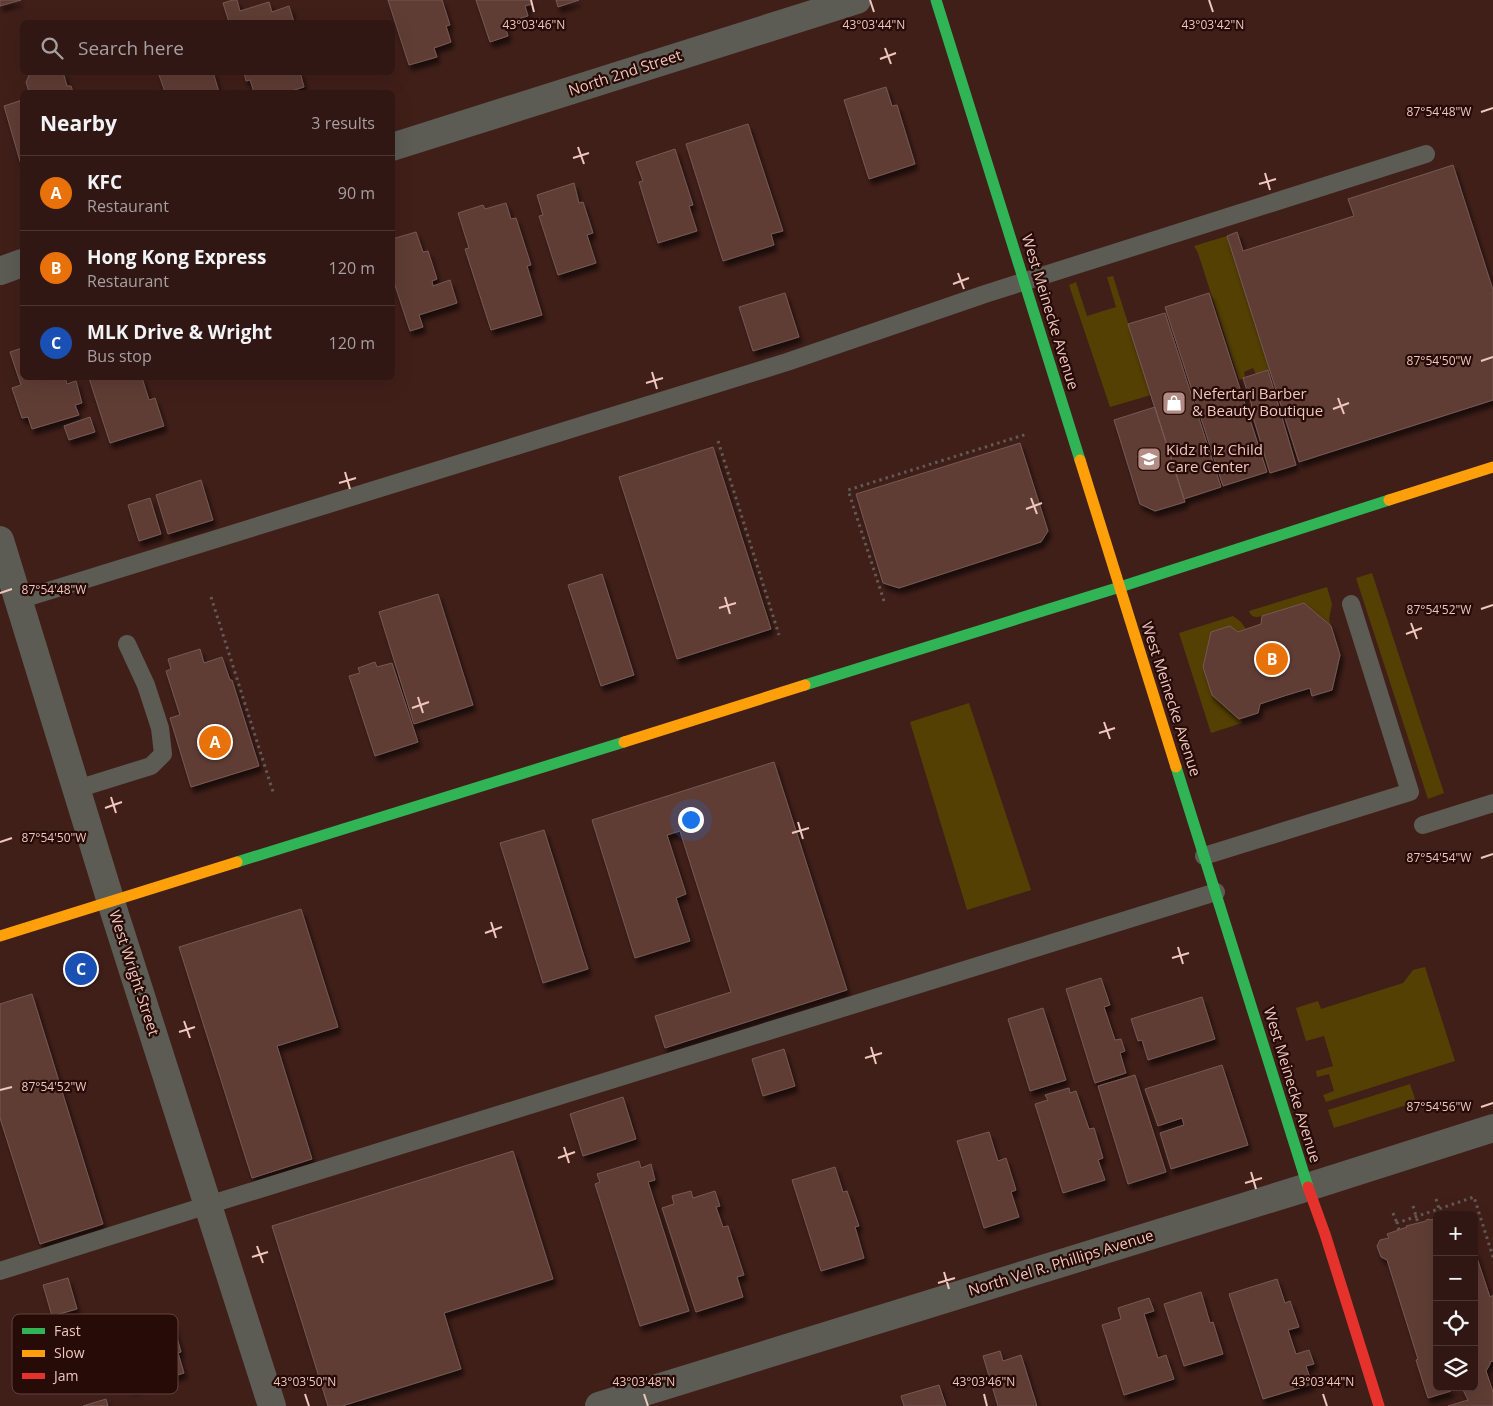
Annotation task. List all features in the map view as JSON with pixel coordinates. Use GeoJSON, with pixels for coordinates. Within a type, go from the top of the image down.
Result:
{"type":"FeatureCollection","features":[{"type":"Feature","properties":{"kind":"main road","name":"West Meinecke Avenue"},"geometry":{"type":"LineString","coordinates":[[936,0],[1308,1187],[1325,1234],[1379,1406]]}},
{"type":"Feature","properties":{"kind":"main road"},"geometry":{"type":"LineString","coordinates":[[0,936],[1120,587],[1493,467]]}},
{"type":"Feature","properties":{"kind":"street","name":"North 2nd Street"},"geometry":{"type":"LineString","coordinates":[[395,146],[857,0]]}},
{"type":"Feature","properties":{"kind":"street"},"geometry":{"type":"LineString","coordinates":[[0,271],[20,265]]}},
{"type":"Feature","properties":{"kind":"street","name":"West Wright Street"},"geometry":{"type":"LineString","coordinates":[[0,540],[111,902],[272,1406]]}},
{"type":"Feature","properties":{"kind":"street","name":"North Vel R. Phillips Avenue"},"geometry":{"type":"LineString","coordinates":[[599,1406],[1493,1128]]}},
{"type":"Feature","properties":{"kind":"lane"},"geometry":{"type":"LineString","coordinates":[[19,600],[787,362],[1024,281],[1426,154]]}},
{"type":"Feature","properties":{"kind":"lane"},"geometry":{"type":"LineString","coordinates":[[1204,856],[1410,792],[1351,604]]}},
{"type":"Feature","properties":{"kind":"lane"},"geometry":{"type":"LineString","coordinates":[[77,789],[151,766],[163,754],[160,728],[146,685],[128,644]]}},
{"type":"Feature","properties":{"kind":"lane"},"geometry":{"type":"LineString","coordinates":[[1423,825],[1493,803]]}},
{"type":"Feature","properties":{"kind":"lane"},"geometry":{"type":"LineString","coordinates":[[0,1271],[1216,892]]}},
{"type":"Feature","properties":{"kind":"path"},"geometry":{"type":"LineString","coordinates":[[884,601],[848,490],[1027,434]]}},
{"type":"Feature","properties":{"kind":"path"},"geometry":{"type":"LineString","coordinates":[[718,441],[779,634]]}},
{"type":"Feature","properties":{"kind":"path"},"geometry":{"type":"LineString","coordinates":[[211,597],[274,795]]}},
{"type":"Feature","properties":{"kind":"path"},"geometry":{"type":"LineString","coordinates":[[1397,1223],[1474,1197],[1493,1257]]}},
{"type":"Feature","properties":{"kind":"path"},"geometry":{"type":"LineString","coordinates":[[1436,1198],[1439,1209]]}},
{"type":"Feature","properties":{"kind":"path"},"geometry":{"type":"LineString","coordinates":[[1412,1206],[1418,1224]]}},
{"type":"Feature","properties":{"kind":"path"},"geometry":{"type":"LineString","coordinates":[[1393,1213],[1399,1230]]}},
{"type":"Feature","properties":{"kind":"shaded area"},"geometry":{"type":"Polygon","coordinates":[[[1227,236],[1270,370],[1256,374],[1253,368],[1244,372],[1245,378],[1239,380],[1198,253],[1194,246],[1227,236]]]}},
{"type":"Feature","properties":{"kind":"shaded area"},"geometry":{"type":"Polygon","coordinates":[[[1113,276],[1151,395],[1110,407],[1069,285],[1076,282],[1087,316],[1116,307],[1107,277],[1113,276]]]}},
{"type":"Feature","properties":{"kind":"shaded area"},"geometry":{"type":"Polygon","coordinates":[[[1372,573],[1444,793],[1428,799],[1356,578],[1372,573]]]}},
{"type":"Feature","properties":{"kind":"shaded area"},"geometry":{"type":"Polygon","coordinates":[[[1327,587],[1332,604],[1329,619],[1331,626],[1304,603],[1258,617],[1252,616],[1249,611],[1327,587]]]}},
{"type":"Feature","properties":{"kind":"shaded area"},"geometry":{"type":"Polygon","coordinates":[[[1233,616],[1246,629],[1238,632],[1211,632],[1203,667],[1212,695],[1241,719],[1242,723],[1211,733],[1179,633],[1233,616]]]}},
{"type":"Feature","properties":{"kind":"shaded area"},"geometry":{"type":"Polygon","coordinates":[[[969,703],[1031,890],[967,910],[910,722],[969,703]]]}},
{"type":"Feature","properties":{"kind":"shaded area"},"geometry":{"type":"Polygon","coordinates":[[[1425,967],[1455,1061],[1326,1102],[1323,1095],[1334,1091],[1329,1074],[1317,1077],[1316,1071],[1333,1066],[1324,1036],[1306,1041],[1296,1008],[1318,1001],[1321,1009],[1403,983],[1413,970],[1425,967]]]}},
{"type":"Feature","properties":{"kind":"shaded area"},"geometry":{"type":"Polygon","coordinates":[[[1410,1084],[1416,1102],[1334,1128],[1328,1110],[1410,1084]]]}},
{"type":"Feature","properties":{"kind":"building"},"geometry":{"type":"Polygon","coordinates":[[[0,0],[21,0],[0,6],[0,0]]]}},
{"type":"Feature","properties":{"kind":"building"},"geometry":{"type":"Polygon","coordinates":[[[237,0],[240,11],[269,2],[272,12],[289,6],[293,20],[228,20],[223,3],[237,0]]]}},
{"type":"Feature","properties":{"kind":"building"},"geometry":{"type":"Polygon","coordinates":[[[388,0],[442,0],[450,25],[446,26],[451,42],[434,48],[437,57],[409,65],[388,0]]]}},
{"type":"Feature","properties":{"kind":"building"},"geometry":{"type":"Polygon","coordinates":[[[476,0],[530,0],[532,4],[525,6],[528,16],[504,23],[508,36],[490,42],[476,0]]]}},
{"type":"Feature","properties":{"kind":"building"},"geometry":{"type":"Polygon","coordinates":[[[556,0],[579,0],[558,7],[556,0]]]}},
{"type":"Feature","properties":{"kind":"building"},"geometry":{"type":"Polygon","coordinates":[[[29,75],[64,75],[67,86],[71,86],[72,90],[28,90],[26,82],[29,75]]]}},
{"type":"Feature","properties":{"kind":"building"},"geometry":{"type":"Polygon","coordinates":[[[159,75],[214,75],[218,90],[164,90],[159,75]]]}},
{"type":"Feature","properties":{"kind":"building"},"geometry":{"type":"Polygon","coordinates":[[[245,75],[301,75],[304,87],[294,90],[253,90],[250,80],[246,81],[245,75]]]}},
{"type":"Feature","properties":{"kind":"building"},"geometry":{"type":"Polygon","coordinates":[[[886,87],[892,106],[897,105],[915,164],[869,179],[844,100],[886,87]]]}},
{"type":"Feature","properties":{"kind":"building"},"geometry":{"type":"Polygon","coordinates":[[[20,101],[20,161],[4,106],[20,101]]]}},
{"type":"Feature","properties":{"kind":"building"},"geometry":{"type":"Polygon","coordinates":[[[748,124],[783,231],[771,234],[774,245],[723,261],[686,144],[748,124]]]}},
{"type":"Feature","properties":{"kind":"building"},"geometry":{"type":"Polygon","coordinates":[[[675,149],[693,205],[689,206],[697,231],[658,243],[639,182],[643,181],[636,162],[675,149]]]}},
{"type":"Feature","properties":{"kind":"building"},"geometry":{"type":"Polygon","coordinates":[[[1453,165],[1493,290],[1493,400],[1299,462],[1227,236],[1237,232],[1243,251],[1354,216],[1348,199],[1453,165]]]}},
{"type":"Feature","properties":{"kind":"building"},"geometry":{"type":"Polygon","coordinates":[[[574,183],[579,203],[583,202],[593,233],[587,235],[596,263],[558,275],[539,216],[543,215],[537,195],[574,183]]]}},
{"type":"Feature","properties":{"kind":"building"},"geometry":{"type":"Polygon","coordinates":[[[506,203],[511,219],[516,218],[531,265],[527,266],[542,315],[491,330],[465,249],[469,248],[458,213],[483,205],[485,209],[506,203]]]}},
{"type":"Feature","properties":{"kind":"building"},"geometry":{"type":"Polygon","coordinates":[[[416,232],[423,252],[428,251],[437,279],[432,281],[433,286],[450,280],[457,303],[419,315],[423,327],[410,331],[395,285],[395,238],[416,232]]]}},
{"type":"Feature","properties":{"kind":"building"},"geometry":{"type":"Polygon","coordinates":[[[785,293],[799,337],[753,351],[739,307],[785,293]]]}},
{"type":"Feature","properties":{"kind":"building"},"geometry":{"type":"Polygon","coordinates":[[[1209,293],[1267,472],[1223,486],[1165,307],[1209,293]]]}},
{"type":"Feature","properties":{"kind":"building","name":"Nefertari Barber & Beauty Boutique"},"geometry":{"type":"Polygon","coordinates":[[[1165,313],[1221,487],[1184,499],[1128,324],[1165,313]]]}},
{"type":"Feature","properties":{"kind":"building"},"geometry":{"type":"Polygon","coordinates":[[[20,349],[20,380],[66,380],[67,384],[76,381],[82,403],[75,405],[79,415],[32,429],[28,417],[22,418],[12,388],[21,385],[10,352],[20,349]]]}},
{"type":"Feature","properties":{"kind":"building"},"geometry":{"type":"Polygon","coordinates":[[[1268,370],[1296,465],[1270,473],[1243,378],[1268,370]]]}},
{"type":"Feature","properties":{"kind":"building"},"geometry":{"type":"Polygon","coordinates":[[[90,380],[143,380],[149,400],[155,398],[164,426],[110,443],[90,380]]]}},
{"type":"Feature","properties":{"kind":"building","name":"Kidz It Iz Child Care Center"},"geometry":{"type":"Polygon","coordinates":[[[1155,407],[1185,502],[1155,511],[1140,504],[1114,420],[1155,407]]]}},
{"type":"Feature","properties":{"kind":"building"},"geometry":{"type":"Polygon","coordinates":[[[90,417],[95,432],[69,440],[64,426],[90,417]]]}},
{"type":"Feature","properties":{"kind":"building"},"geometry":{"type":"Polygon","coordinates":[[[1020,443],[1048,531],[1041,542],[899,588],[883,583],[856,494],[1020,443]]]}},
{"type":"Feature","properties":{"kind":"building"},"geometry":{"type":"Polygon","coordinates":[[[713,447],[771,629],[677,659],[619,477],[713,447]]]}},
{"type":"Feature","properties":{"kind":"building"},"geometry":{"type":"Polygon","coordinates":[[[201,480],[213,520],[168,534],[156,495],[201,480]]]}},
{"type":"Feature","properties":{"kind":"building"},"geometry":{"type":"Polygon","coordinates":[[[150,498],[161,534],[139,541],[128,505],[150,498]]]}},
{"type":"Feature","properties":{"kind":"building"},"geometry":{"type":"Polygon","coordinates":[[[602,574],[634,675],[601,686],[568,585],[602,574]]]}},
{"type":"Feature","properties":{"kind":"building"},"geometry":{"type":"Polygon","coordinates":[[[438,594],[473,705],[414,724],[379,612],[438,594]]]}},
{"type":"Feature","properties":{"kind":"building"},"geometry":{"type":"Polygon","coordinates":[[[1304,603],[1331,626],[1340,655],[1332,690],[1312,696],[1310,688],[1287,695],[1260,704],[1258,713],[1239,719],[1212,695],[1203,667],[1211,632],[1230,626],[1238,632],[1261,624],[1262,616],[1304,603]]]}},
{"type":"Feature","properties":{"kind":"building"},"geometry":{"type":"Polygon","coordinates":[[[200,649],[204,663],[222,657],[230,680],[232,680],[259,766],[191,787],[170,718],[180,715],[166,671],[171,669],[168,659],[200,649]]]}},
{"type":"Feature","properties":{"kind":"building"},"geometry":{"type":"Polygon","coordinates":[[[375,662],[377,667],[392,663],[418,742],[375,756],[349,676],[360,673],[358,668],[375,662]]]}},
{"type":"Feature","properties":{"kind":"building"},"geometry":{"type":"Polygon","coordinates":[[[774,762],[847,990],[665,1048],[655,1016],[731,992],[680,831],[667,835],[686,894],[676,898],[690,941],[635,958],[592,820],[774,762]]]}},
{"type":"Feature","properties":{"kind":"building"},"geometry":{"type":"Polygon","coordinates":[[[544,830],[588,969],[543,983],[500,843],[544,830]]]}},
{"type":"Feature","properties":{"kind":"building"},"geometry":{"type":"Polygon","coordinates":[[[301,909],[338,1027],[277,1046],[312,1159],[252,1178],[179,947],[301,909]]]}},
{"type":"Feature","properties":{"kind":"building"},"geometry":{"type":"Polygon","coordinates":[[[1101,978],[1110,1005],[1104,1007],[1115,1040],[1121,1039],[1125,1051],[1120,1053],[1126,1073],[1095,1083],[1066,989],[1101,978]]]}},
{"type":"Feature","properties":{"kind":"building"},"geometry":{"type":"Polygon","coordinates":[[[32,994],[103,1224],[40,1244],[0,1118],[0,1004],[32,994]]]}},
{"type":"Feature","properties":{"kind":"building"},"geometry":{"type":"Polygon","coordinates":[[[1202,997],[1215,1039],[1148,1060],[1142,1040],[1138,1041],[1131,1019],[1202,997]]]}},
{"type":"Feature","properties":{"kind":"building"},"geometry":{"type":"Polygon","coordinates":[[[1043,1008],[1066,1080],[1030,1091],[1008,1019],[1043,1008]]]}},
{"type":"Feature","properties":{"kind":"building"},"geometry":{"type":"Polygon","coordinates":[[[784,1049],[795,1086],[763,1096],[752,1059],[784,1049]]]}},
{"type":"Feature","properties":{"kind":"building"},"geometry":{"type":"Polygon","coordinates":[[[1222,1065],[1248,1145],[1171,1169],[1160,1133],[1184,1125],[1182,1118],[1158,1126],[1145,1089],[1222,1065]]]}},
{"type":"Feature","properties":{"kind":"building"},"geometry":{"type":"Polygon","coordinates":[[[1135,1075],[1166,1172],[1128,1184],[1098,1086],[1135,1075]]]}},
{"type":"Feature","properties":{"kind":"building"},"geometry":{"type":"Polygon","coordinates":[[[1069,1088],[1070,1093],[1076,1091],[1089,1129],[1094,1128],[1103,1158],[1098,1160],[1105,1180],[1063,1193],[1035,1104],[1048,1100],[1045,1095],[1069,1088]]]}},
{"type":"Feature","properties":{"kind":"building"},"geometry":{"type":"Polygon","coordinates":[[[623,1097],[636,1139],[583,1156],[570,1114],[623,1097]]]}},
{"type":"Feature","properties":{"kind":"building"},"geometry":{"type":"Polygon","coordinates":[[[989,1132],[998,1161],[1006,1158],[1016,1190],[1011,1192],[1019,1217],[984,1228],[957,1141],[989,1132]]]}},
{"type":"Feature","properties":{"kind":"building"},"geometry":{"type":"Polygon","coordinates":[[[513,1151],[553,1279],[444,1313],[461,1369],[342,1406],[328,1406],[272,1226],[513,1151]]]}},
{"type":"Feature","properties":{"kind":"building"},"geometry":{"type":"Polygon","coordinates":[[[639,1161],[641,1168],[651,1164],[655,1180],[648,1182],[689,1311],[640,1326],[595,1184],[600,1182],[597,1174],[639,1161]]]}},
{"type":"Feature","properties":{"kind":"building"},"geometry":{"type":"Polygon","coordinates":[[[835,1167],[843,1192],[847,1191],[859,1226],[855,1227],[864,1258],[821,1271],[792,1180],[835,1167]]]}},
{"type":"Feature","properties":{"kind":"building"},"geometry":{"type":"Polygon","coordinates":[[[691,1191],[693,1198],[715,1191],[720,1206],[716,1207],[723,1227],[728,1226],[744,1275],[737,1277],[743,1297],[696,1312],[662,1208],[674,1204],[672,1196],[691,1191]]]}},
{"type":"Feature","properties":{"kind":"building"},"geometry":{"type":"Polygon","coordinates":[[[1433,1219],[1433,1391],[1451,1391],[1428,1398],[1416,1360],[1418,1359],[1387,1260],[1381,1257],[1377,1246],[1380,1240],[1389,1238],[1387,1234],[1406,1226],[1433,1219]]]}},
{"type":"Feature","properties":{"kind":"building"},"geometry":{"type":"Polygon","coordinates":[[[1478,1261],[1490,1297],[1493,1295],[1493,1361],[1490,1362],[1486,1371],[1493,1392],[1493,1406],[1448,1406],[1468,1400],[1464,1391],[1478,1391],[1478,1261]]]}},
{"type":"Feature","properties":{"kind":"building"},"geometry":{"type":"Polygon","coordinates":[[[68,1278],[77,1309],[51,1314],[43,1285],[68,1278]]]}},
{"type":"Feature","properties":{"kind":"building"},"geometry":{"type":"Polygon","coordinates":[[[1277,1279],[1285,1303],[1290,1301],[1299,1327],[1288,1330],[1296,1354],[1309,1350],[1314,1364],[1306,1366],[1312,1384],[1263,1399],[1229,1294],[1277,1279]]]}},
{"type":"Feature","properties":{"kind":"building"},"geometry":{"type":"Polygon","coordinates":[[[1201,1292],[1210,1323],[1213,1322],[1223,1354],[1184,1366],[1164,1304],[1201,1292]]]}},
{"type":"Feature","properties":{"kind":"building"},"geometry":{"type":"Polygon","coordinates":[[[1149,1298],[1154,1311],[1144,1314],[1158,1358],[1166,1355],[1174,1379],[1124,1395],[1102,1325],[1121,1319],[1118,1308],[1149,1298]]]}},
{"type":"Feature","properties":{"kind":"building"},"geometry":{"type":"Polygon","coordinates":[[[178,1341],[181,1352],[178,1353],[178,1341]]]}},
{"type":"Feature","properties":{"kind":"building"},"geometry":{"type":"Polygon","coordinates":[[[1000,1351],[1003,1361],[1021,1355],[1037,1406],[998,1406],[983,1356],[1000,1351]]]}},
{"type":"Feature","properties":{"kind":"building"},"geometry":{"type":"Polygon","coordinates":[[[178,1353],[184,1373],[178,1375],[178,1353]]]}},
{"type":"Feature","properties":{"kind":"building"},"geometry":{"type":"Polygon","coordinates":[[[939,1385],[946,1406],[904,1406],[901,1396],[939,1385]]]}},
{"type":"Feature","properties":{"kind":"building"},"geometry":{"type":"Polygon","coordinates":[[[106,1399],[108,1406],[83,1406],[106,1399]]]}},
{"type":"Feature","properties":{"kind":"traffic: fast"},"geometry":{"type":"LineString","coordinates":[[936,0],[1080,460]]}},
{"type":"Feature","properties":{"kind":"traffic: fast"},"geometry":{"type":"LineString","coordinates":[[805,685],[1120,587],[1389,500]]}},
{"type":"Feature","properties":{"kind":"traffic: fast"},"geometry":{"type":"LineString","coordinates":[[237,862],[624,742]]}},
{"type":"Feature","properties":{"kind":"traffic: fast"},"geometry":{"type":"LineString","coordinates":[[1176,767],[1308,1187]]}},
{"type":"Feature","properties":{"kind":"traffic: slow"},"geometry":{"type":"LineString","coordinates":[[1080,460],[1176,767]]}},
{"type":"Feature","properties":{"kind":"traffic: slow"},"geometry":{"type":"LineString","coordinates":[[1389,500],[1493,467]]}},
{"type":"Feature","properties":{"kind":"traffic: slow"},"geometry":{"type":"LineString","coordinates":[[624,742],[805,685]]}},
{"type":"Feature","properties":{"kind":"traffic: slow"},"geometry":{"type":"LineString","coordinates":[[0,936],[237,862]]}},
{"type":"Feature","properties":{"kind":"traffic: jam"},"geometry":{"type":"LineString","coordinates":[[1308,1187],[1325,1234],[1379,1406]]}},
{"type":"Feature","properties":{"kind":"place","name":"Nefertari Barber & Beauty Boutique"},"geometry":{"type":"Point","coordinates":[1174,403]}},
{"type":"Feature","properties":{"kind":"place","name":"Kidz It Iz Child Care Center"},"geometry":{"type":"Point","coordinates":[1149,459]}},
{"type":"Feature","properties":{"kind":"place","name":"Hong Kong Express"},"geometry":{"type":"Point","coordinates":[1272,659]}},
{"type":"Feature","properties":{"kind":"place","name":"KFC"},"geometry":{"type":"Point","coordinates":[215,742]}},
{"type":"Feature","properties":{"kind":"place","name":"MLK Drive & Wright"},"geometry":{"type":"Point","coordinates":[81,969]}}]}
